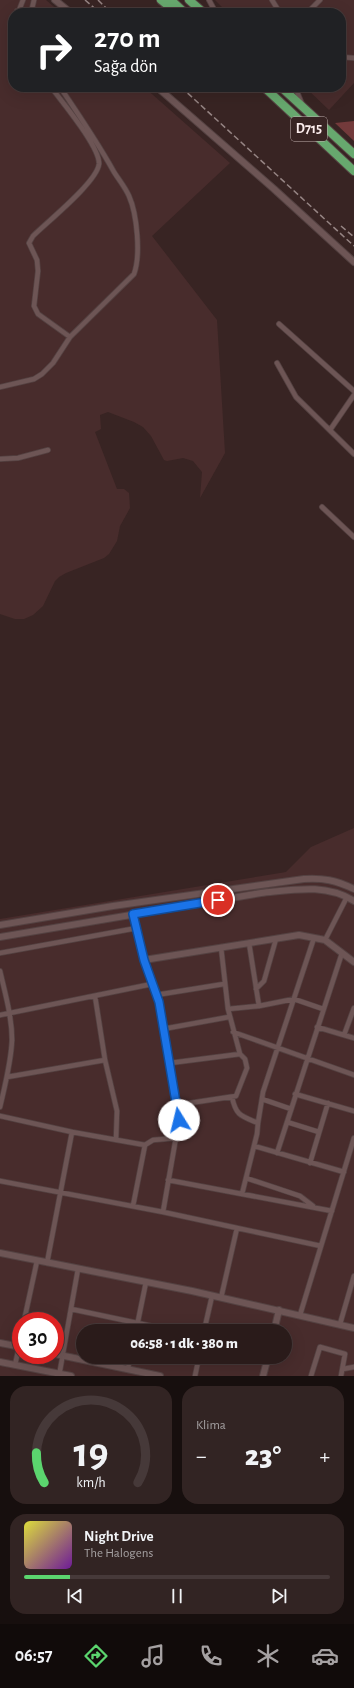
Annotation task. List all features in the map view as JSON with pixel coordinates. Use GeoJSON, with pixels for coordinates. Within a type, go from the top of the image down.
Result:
{"type":"FeatureCollection","features":[{"type":"Feature","properties":{"kind":"highway"},"geometry":{"type":"LineString","coordinates":[[161,0],[171,8]]}},
{"type":"Feature","properties":{"kind":"highway"},"geometry":{"type":"LineString","coordinates":[[171,0],[180,8]]}},
{"type":"Feature","properties":{"kind":"highway"},"geometry":{"type":"LineString","coordinates":[[191,0],[199,8]]}},
{"type":"Feature","properties":{"kind":"highway","name":"D715"},"geometry":{"type":"LineString","coordinates":[[269,92],[354,171]]}},
{"type":"Feature","properties":{"kind":"highway","name":"D715"},"geometry":{"type":"LineString","coordinates":[[287,92],[354,154]]}},
{"type":"Feature","properties":{"kind":"street"},"geometry":{"type":"LineString","coordinates":[[55,0],[64,8]]}},
{"type":"Feature","properties":{"kind":"street"},"geometry":{"type":"LineString","coordinates":[[312,8],[320,0]]}},
{"type":"Feature","properties":{"kind":"street"},"geometry":{"type":"LineString","coordinates":[[55,92],[88,137],[98,156],[99,164],[95,175],[33,236],[29,243],[36,260],[38,271],[34,306],[38,314],[70,337]]}},
{"type":"Feature","properties":{"kind":"street"},"geometry":{"type":"LineString","coordinates":[[0,387],[34,379],[42,374],[53,363],[70,337],[134,274],[137,266],[138,252],[133,210],[129,196],[101,148],[63,92]]}},
{"type":"Feature","properties":{"kind":"street"},"geometry":{"type":"LineString","coordinates":[[163,92],[274,189],[354,262]]}},
{"type":"Feature","properties":{"kind":"street"},"geometry":{"type":"LineString","coordinates":[[298,92],[302,105]]}},
{"type":"Feature","properties":{"kind":"street"},"geometry":{"type":"LineString","coordinates":[[279,324],[354,391]]}},
{"type":"Feature","properties":{"kind":"street"},"geometry":{"type":"LineString","coordinates":[[277,363],[296,397],[354,454]]}},
{"type":"Feature","properties":{"kind":"street"},"geometry":{"type":"LineString","coordinates":[[330,430],[354,395]]}},
{"type":"Feature","properties":{"kind":"street"},"geometry":{"type":"LineString","coordinates":[[0,459],[18,458],[48,450]]}},
{"type":"Feature","properties":{"kind":"street"},"geometry":{"type":"LineString","coordinates":[[322,507],[354,537]]}},
{"type":"Feature","properties":{"kind":"street"},"geometry":{"type":"LineString","coordinates":[[0,925],[113,906],[304,879],[320,878],[335,880],[354,889]]}},
{"type":"Feature","properties":{"kind":"street"},"geometry":{"type":"LineString","coordinates":[[0,937],[261,893],[303,889],[328,890],[354,901]]}},
{"type":"Feature","properties":{"kind":"street"},"geometry":{"type":"LineString","coordinates":[[325,940],[346,897]]}},
{"type":"Feature","properties":{"kind":"street"},"geometry":{"type":"LineString","coordinates":[[133,914],[144,960],[159,1002],[179,1120],[163,1212]]}},
{"type":"Feature","properties":{"kind":"street"},"geometry":{"type":"LineString","coordinates":[[0,953],[137,928]]}},
{"type":"Feature","properties":{"kind":"street"},"geometry":{"type":"LineString","coordinates":[[144,960],[299,935],[325,940],[354,962]]}},
{"type":"Feature","properties":{"kind":"street"},"geometry":{"type":"LineString","coordinates":[[242,1194],[254,1146],[262,1099],[314,938]]}},
{"type":"Feature","properties":{"kind":"street"},"geometry":{"type":"LineString","coordinates":[[256,989],[264,981],[276,939]]}},
{"type":"Feature","properties":{"kind":"street"},"geometry":{"type":"LineString","coordinates":[[249,943],[259,1006]]}},
{"type":"Feature","properties":{"kind":"street"},"geometry":{"type":"LineString","coordinates":[[177,1105],[236,1096],[247,1068],[245,1059],[240,1054],[229,1017],[221,948]]}},
{"type":"Feature","properties":{"kind":"street"},"geometry":{"type":"LineString","coordinates":[[277,1153],[342,953]]}},
{"type":"Feature","properties":{"kind":"street"},"geometry":{"type":"LineString","coordinates":[[0,970],[9,1014],[12,1040],[7,1077],[0,1107]]}},
{"type":"Feature","properties":{"kind":"street"},"geometry":{"type":"LineString","coordinates":[[0,1015],[152,984]]}},
{"type":"Feature","properties":{"kind":"street"},"geometry":{"type":"LineString","coordinates":[[156,995],[224,984]]}},
{"type":"Feature","properties":{"kind":"street"},"geometry":{"type":"LineString","coordinates":[[95,996],[105,1060],[117,1111],[116,1140]]}},
{"type":"Feature","properties":{"kind":"street"},"geometry":{"type":"LineString","coordinates":[[228,1009],[259,1006],[294,999],[323,1009]]}},
{"type":"Feature","properties":{"kind":"street"},"geometry":{"type":"LineString","coordinates":[[344,1035],[354,1008]]}},
{"type":"Feature","properties":{"kind":"street"},"geometry":{"type":"LineString","coordinates":[[164,1029],[229,1017]]}},
{"type":"Feature","properties":{"kind":"street"},"geometry":{"type":"LineString","coordinates":[[317,1027],[354,1038]]}},
{"type":"Feature","properties":{"kind":"street"},"geometry":{"type":"LineString","coordinates":[[233,1032],[354,1075]]}},
{"type":"Feature","properties":{"kind":"street"},"geometry":{"type":"LineString","coordinates":[[170,1063],[240,1054]]}},
{"type":"Feature","properties":{"kind":"street"},"geometry":{"type":"LineString","coordinates":[[7,1077],[105,1060]]}},
{"type":"Feature","properties":{"kind":"street"},"geometry":{"type":"LineString","coordinates":[[295,1094],[354,1111]]}},
{"type":"Feature","properties":{"kind":"street"},"geometry":{"type":"LineString","coordinates":[[232,1097],[235,1110],[240,1116],[258,1123]]}},
{"type":"Feature","properties":{"kind":"street"},"geometry":{"type":"LineString","coordinates":[[262,1099],[291,1109]]}},
{"type":"Feature","properties":{"kind":"street"},"geometry":{"type":"LineString","coordinates":[[310,1163],[328,1103]]}},
{"type":"Feature","properties":{"kind":"street"},"geometry":{"type":"LineString","coordinates":[[0,1116],[72,1132],[145,1145],[153,1140],[176,1138]]}},
{"type":"Feature","properties":{"kind":"street"},"geometry":{"type":"LineString","coordinates":[[287,1122],[319,1132]]}},
{"type":"Feature","properties":{"kind":"street"},"geometry":{"type":"LineString","coordinates":[[47,1263],[72,1132]]}},
{"type":"Feature","properties":{"kind":"street"},"geometry":{"type":"LineString","coordinates":[[300,1315],[354,1138]]}},
{"type":"Feature","properties":{"kind":"street"},"geometry":{"type":"LineString","coordinates":[[133,1206],[145,1145]]}},
{"type":"Feature","properties":{"kind":"street"},"geometry":{"type":"LineString","coordinates":[[254,1146],[344,1172]]}},
{"type":"Feature","properties":{"kind":"street"},"geometry":{"type":"LineString","coordinates":[[246,1178],[300,1196],[314,1208]]}},
{"type":"Feature","properties":{"kind":"street"},"geometry":{"type":"LineString","coordinates":[[168,1180],[332,1211]]}},
{"type":"Feature","properties":{"kind":"street"},"geometry":{"type":"LineString","coordinates":[[0,1182],[133,1206],[321,1246]]}},
{"type":"Feature","properties":{"kind":"street"},"geometry":{"type":"LineString","coordinates":[[221,1298],[237,1228]]}},
{"type":"Feature","properties":{"kind":"street"},"geometry":{"type":"LineString","coordinates":[[0,1252],[47,1263],[279,1310],[354,1328]]}},
{"type":"Feature","properties":{"kind":"street"},"geometry":{"type":"LineString","coordinates":[[26,1312],[37,1260]]}},
{"type":"Feature","properties":{"kind":"street"},"geometry":{"type":"LineString","coordinates":[[64,1350],[78,1269]]}},
{"type":"Feature","properties":{"kind":"street"},"geometry":{"type":"LineString","coordinates":[[340,1324],[354,1276]]}},
{"type":"Feature","properties":{"kind":"street"},"geometry":{"type":"LineString","coordinates":[[137,1323],[146,1282]]}},
{"type":"Feature","properties":{"kind":"street"},"geometry":{"type":"LineString","coordinates":[[206,1324],[212,1296]]}},
{"type":"Feature","properties":{"kind":"street"},"geometry":{"type":"LineString","coordinates":[[71,1309],[142,1324]]}},
{"type":"Feature","properties":{"kind":"street"},"geometry":{"type":"LineString","coordinates":[[276,1324],[279,1310]]}},
{"type":"Feature","properties":{"kind":"street"},"geometry":{"type":"LineString","coordinates":[[0,1342],[12,1345]]}},
{"type":"Feature","properties":{"kind":"street"},"geometry":{"type":"LineString","coordinates":[[311,1376],[320,1347],[345,1354],[341,1376]]}},
{"type":"Feature","properties":{"kind":"street"},"geometry":{"type":"LineString","coordinates":[[64,1356],[160,1376]]}},
{"type":"Feature","properties":{"kind":"street"},"geometry":{"type":"LineString","coordinates":[[0,1362],[70,1376]]}},
{"type":"Feature","properties":{"kind":"street"},"geometry":{"type":"LineString","coordinates":[[59,1375],[61,1364]]}},
{"type":"Feature","properties":{"kind":"street"},"geometry":{"type":"LineString","coordinates":[[128,1369],[129,1364]]}},
{"type":"Feature","properties":{"kind":"street"},"geometry":{"type":"LineString","coordinates":[[195,1376],[198,1364]]}},
{"type":"Feature","properties":{"kind":"street"},"geometry":{"type":"LineString","coordinates":[[263,1376],[266,1364]]}},
{"type":"Feature","properties":{"kind":"street"},"geometry":{"type":"LineString","coordinates":[[343,1369],[354,1367]]}},
{"type":"Feature","properties":{"kind":"shaded area"},"geometry":{"type":"Polygon","coordinates":[[[0,0],[46,0],[55,8],[8,8],[8,92],[150,92],[230,163],[152,236],[217,320],[225,453],[200,498],[202,472],[193,461],[183,458],[167,461],[164,460],[151,436],[143,427],[108,412],[100,415],[101,429],[95,432],[117,489],[124,489],[129,493],[130,508],[120,526],[117,541],[109,554],[104,558],[59,577],[55,581],[43,606],[33,615],[24,619],[15,619],[0,614],[0,0]]]}},
{"type":"Feature","properties":{"kind":"shaded area"},"geometry":{"type":"Polygon","coordinates":[[[215,0],[354,0],[354,83],[346,92],[346,8],[223,8],[215,0]]]}},
{"type":"Feature","properties":{"kind":"shaded area"},"geometry":{"type":"Polygon","coordinates":[[[310,92],[346,92],[329,110],[310,92]]]}},
{"type":"Feature","properties":{"kind":"shaded area"},"geometry":{"type":"Polygon","coordinates":[[[354,121],[354,141],[335,123],[354,121]]]}},
{"type":"Feature","properties":{"kind":"shaded area"},"geometry":{"type":"Polygon","coordinates":[[[354,828],[354,1376],[0,1376],[0,919],[286,872],[311,847],[354,828]]]}},
{"type":"Feature","properties":{"kind":"railway"},"geometry":{"type":"LineString","coordinates":[[85,0],[94,8]]}},
{"type":"Feature","properties":{"kind":"railway"},"geometry":{"type":"LineString","coordinates":[[98,0],[106,8]]}},
{"type":"Feature","properties":{"kind":"railway"},"geometry":{"type":"LineString","coordinates":[[186,92],[354,246]]}},
{"type":"Feature","properties":{"kind":"railway"},"geometry":{"type":"LineString","coordinates":[[341,226],[354,237]]}},
{"type":"Feature","properties":{"kind":"route"},"geometry":{"type":"LineString","coordinates":[[179,1120],[159,1002],[144,960],[133,914],[218,900]]}}]}
